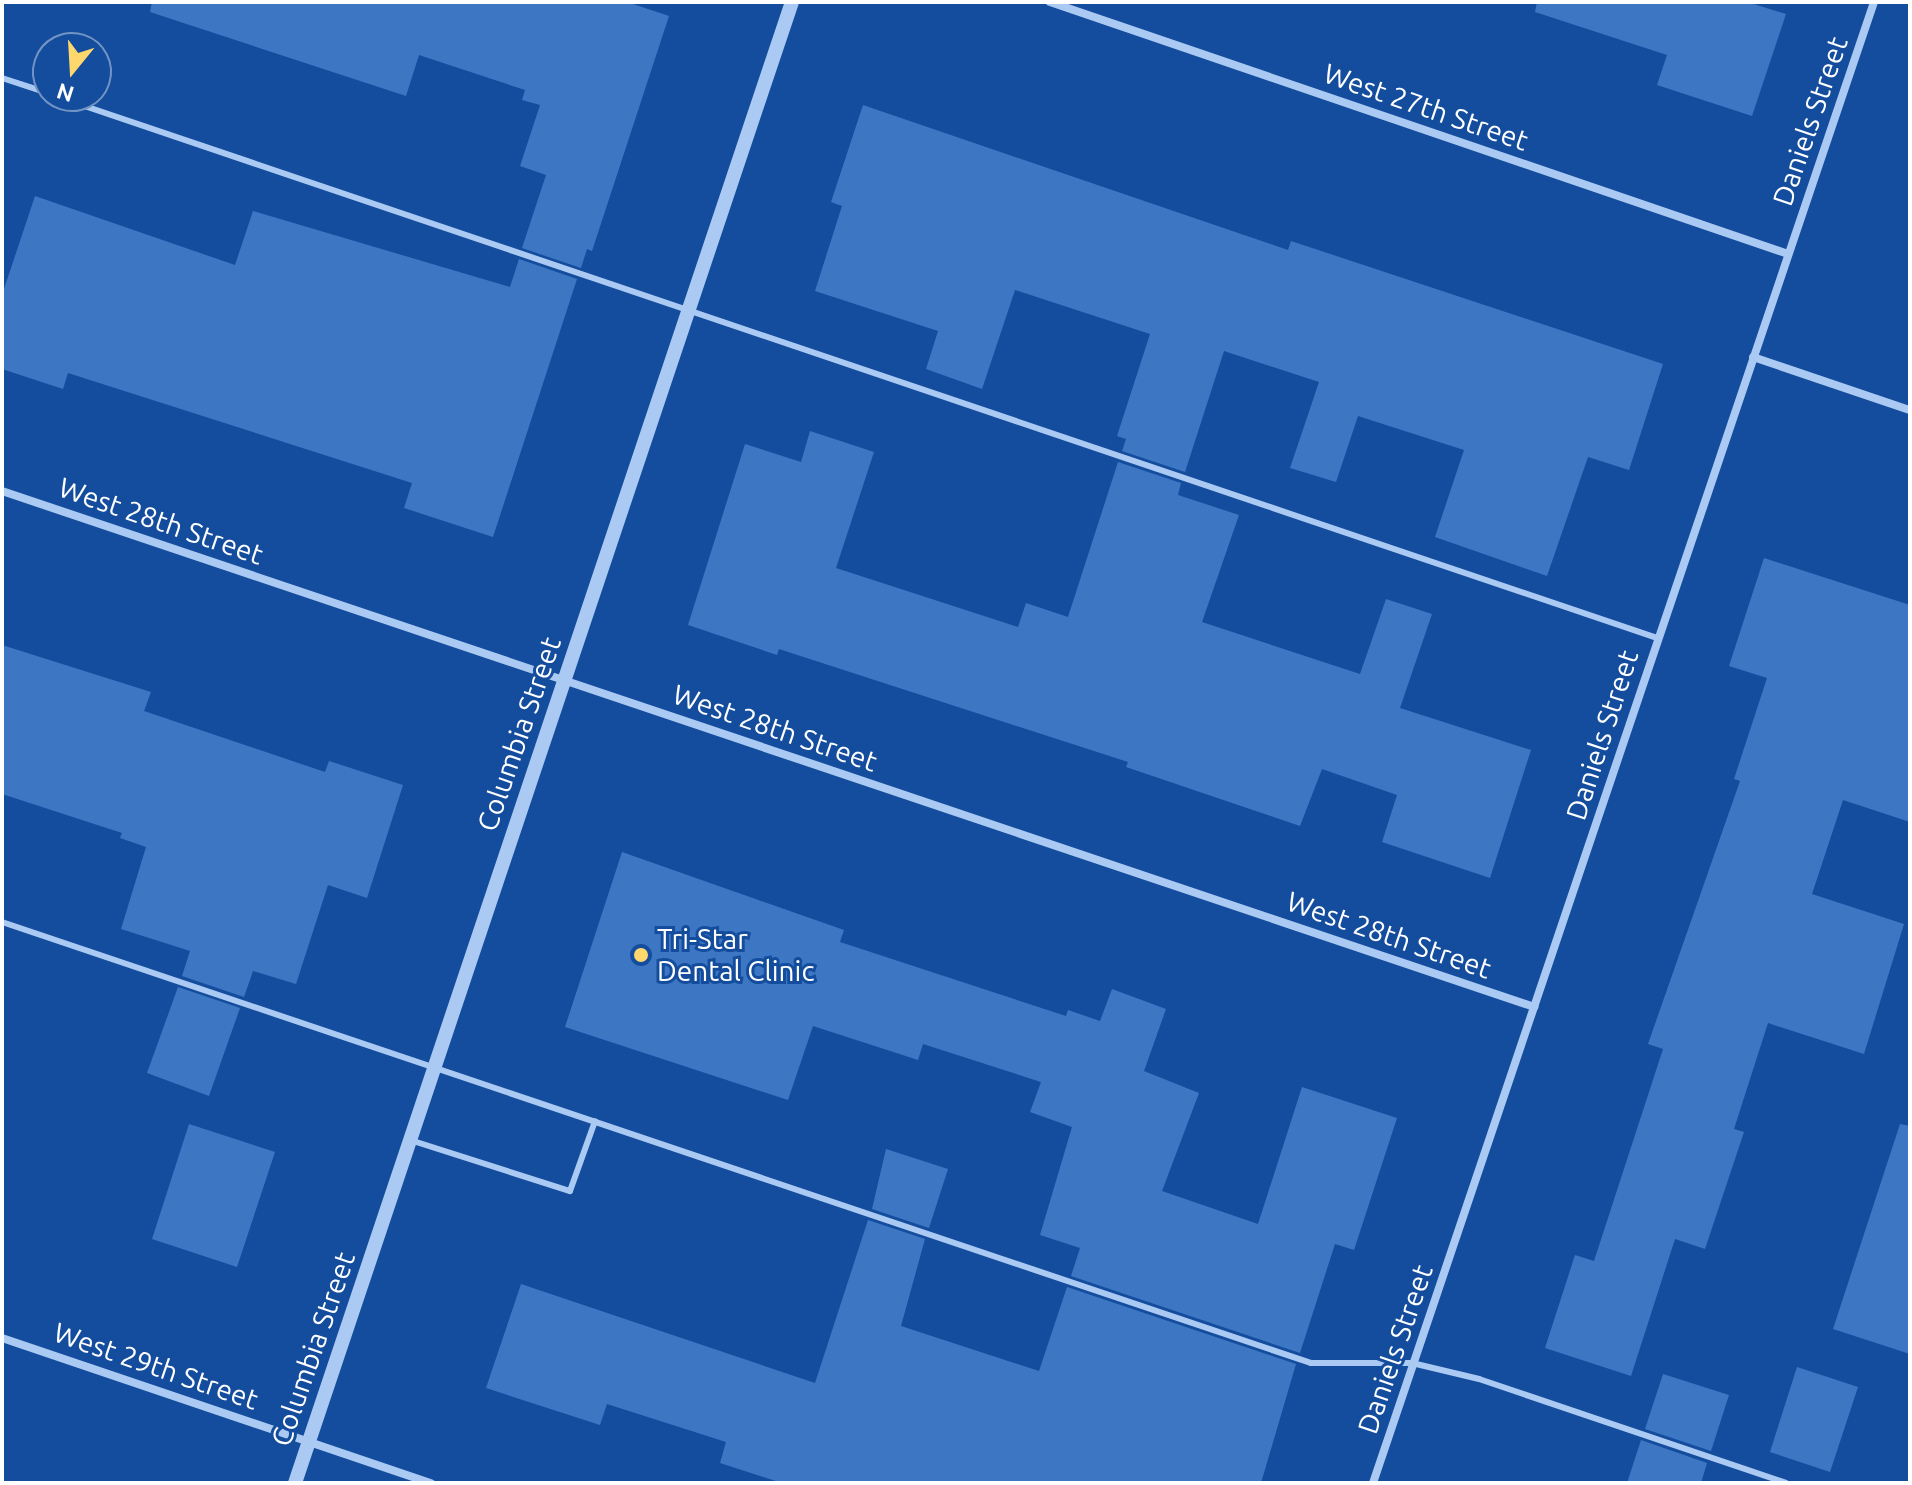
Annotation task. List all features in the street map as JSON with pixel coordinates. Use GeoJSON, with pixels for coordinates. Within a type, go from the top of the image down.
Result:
{"type":"FeatureCollection","features":[{"type":"Feature","properties":{"kind":"street","name":"Columbia Street"},"geometry":{"type":"LineString","coordinates":[[295,1483],[792,2]]}},
{"type":"Feature","properties":{"kind":"street","name":"West 27th Street"},"geometry":{"type":"LineString","coordinates":[[1050,2],[1788,254]]}},
{"type":"Feature","properties":{"kind":"street","name":"Daniels Street"},"geometry":{"type":"LineString","coordinates":[[1373,1483],[1874,2]]}},
{"type":"Feature","properties":{"kind":"street"},"geometry":{"type":"LineString","coordinates":[[1753,357],[1910,410]]}},
{"type":"Feature","properties":{"kind":"street","name":"West 28th Street"},"geometry":{"type":"LineString","coordinates":[[2,491],[1534,1007]]}},
{"type":"Feature","properties":{"kind":"street","name":"West 29th Street"},"geometry":{"type":"LineString","coordinates":[[2,1338],[431,1483]]}},
{"type":"Feature","properties":{"kind":"lane"},"geometry":{"type":"LineString","coordinates":[[2,78],[32,88]]}},
{"type":"Feature","properties":{"kind":"lane"},"geometry":{"type":"LineString","coordinates":[[102,112],[1657,638]]}},
{"type":"Feature","properties":{"kind":"lane"},"geometry":{"type":"LineString","coordinates":[[2,922],[1311,1363],[1412,1363],[1479,1379],[1786,1483]]}},
{"type":"Feature","properties":{"kind":"lane"},"geometry":{"type":"LineString","coordinates":[[410,1140],[570,1191],[595,1121]]}},
{"type":"Feature","properties":{"kind":"building"},"geometry":{"type":"Polygon","coordinates":[[[152,2],[627,2],[669,16],[592,251],[587,249],[581,268],[522,248],[546,175],[520,166],[540,105],[522,100],[525,90],[419,55],[406,96],[150,12],[152,2]]]}},
{"type":"Feature","properties":{"kind":"building"},"geometry":{"type":"Polygon","coordinates":[[[1537,2],[1747,2],[1786,14],[1752,116],[1657,85],[1667,55],[1535,12],[1537,2]]]}},
{"type":"Feature","properties":{"kind":"building"},"geometry":{"type":"Polygon","coordinates":[[[863,105],[1288,250],[1291,241],[1663,364],[1629,470],[1588,457],[1547,576],[1435,537],[1464,450],[1358,416],[1336,482],[1290,468],[1319,382],[1224,351],[1185,472],[1122,451],[1126,439],[1117,436],[1150,334],[1015,290],[982,389],[926,369],[938,331],[815,291],[842,206],[831,202],[863,105]]]}},
{"type":"Feature","properties":{"kind":"building"},"geometry":{"type":"Polygon","coordinates":[[[35,196],[235,265],[253,211],[510,287],[519,259],[577,279],[493,537],[404,508],[412,483],[68,373],[63,389],[2,369],[2,295],[35,196]]]}},
{"type":"Feature","properties":{"kind":"building"},"geometry":{"type":"Polygon","coordinates":[[[810,431],[874,452],[836,568],[1018,627],[1026,603],[1068,617],[1118,462],[1181,483],[1178,495],[1239,515],[1202,622],[1360,674],[1386,599],[1432,614],[1400,708],[1531,750],[1490,878],[1382,842],[1397,795],[1322,769],[1300,826],[1126,767],[1128,762],[779,649],[777,655],[688,625],[745,444],[801,462],[810,431]]]}},
{"type":"Feature","properties":{"kind":"building"},"geometry":{"type":"Polygon","coordinates":[[[1764,558],[1910,605],[1910,822],[1843,800],[1812,894],[1904,924],[1864,1054],[1768,1023],[1734,1129],[1744,1132],[1705,1249],[1675,1239],[1631,1376],[1545,1348],[1575,1255],[1594,1261],[1663,1049],[1648,1044],[1740,781],[1734,779],[1767,678],[1729,666],[1764,558]]]}},
{"type":"Feature","properties":{"kind":"building"},"geometry":{"type":"Polygon","coordinates":[[[2,645],[151,692],[144,711],[325,772],[329,761],[403,785],[367,898],[328,885],[296,984],[253,971],[244,997],[182,976],[190,951],[121,929],[146,847],[120,838],[122,833],[2,794],[2,645]]]}},
{"type":"Feature","properties":{"kind":"building"},"geometry":{"type":"Polygon","coordinates":[[[622,852],[844,930],[840,942],[1066,1016],[1068,1010],[1100,1021],[1112,989],[1166,1009],[1144,1071],[1199,1093],[1162,1191],[1258,1224],[1302,1087],[1397,1118],[1354,1250],[1335,1244],[1300,1353],[1071,1276],[1080,1248],[1040,1235],[1072,1127],[1030,1112],[1041,1082],[923,1044],[918,1060],[813,1026],[788,1100],[565,1027],[622,852]]]}},
{"type":"Feature","properties":{"kind":"building"},"geometry":{"type":"Polygon","coordinates":[[[178,987],[240,1008],[209,1096],[147,1073],[178,987]]]}},
{"type":"Feature","properties":{"kind":"building"},"geometry":{"type":"Polygon","coordinates":[[[189,1124],[275,1152],[237,1267],[152,1239],[189,1124]]]}},
{"type":"Feature","properties":{"kind":"building"},"geometry":{"type":"Polygon","coordinates":[[[1900,1124],[1910,1126],[1910,1354],[1833,1329],[1900,1124]]]}},
{"type":"Feature","properties":{"kind":"building"},"geometry":{"type":"Polygon","coordinates":[[[886,1149],[948,1169],[929,1228],[872,1209],[886,1149]]]}},
{"type":"Feature","properties":{"kind":"building"},"geometry":{"type":"Polygon","coordinates":[[[868,1220],[925,1239],[901,1326],[1039,1371],[1067,1287],[1296,1364],[1261,1483],[782,1483],[720,1463],[726,1442],[607,1404],[600,1425],[486,1388],[521,1284],[815,1383],[868,1220]]]}},
{"type":"Feature","properties":{"kind":"building"},"geometry":{"type":"Polygon","coordinates":[[[1797,1367],[1858,1387],[1830,1472],[1770,1452],[1797,1367]]]}},
{"type":"Feature","properties":{"kind":"building"},"geometry":{"type":"Polygon","coordinates":[[[1663,1374],[1729,1395],[1711,1451],[1645,1429],[1663,1374]]]}},
{"type":"Feature","properties":{"kind":"building"},"geometry":{"type":"Polygon","coordinates":[[[1641,1440],[1707,1463],[1701,1483],[1627,1483],[1641,1440]]]}},
{"type":"Feature","properties":{"kind":"place","name":"Tri-Star Dental Clinic"},"geometry":{"type":"Point","coordinates":[641,955]}}]}
